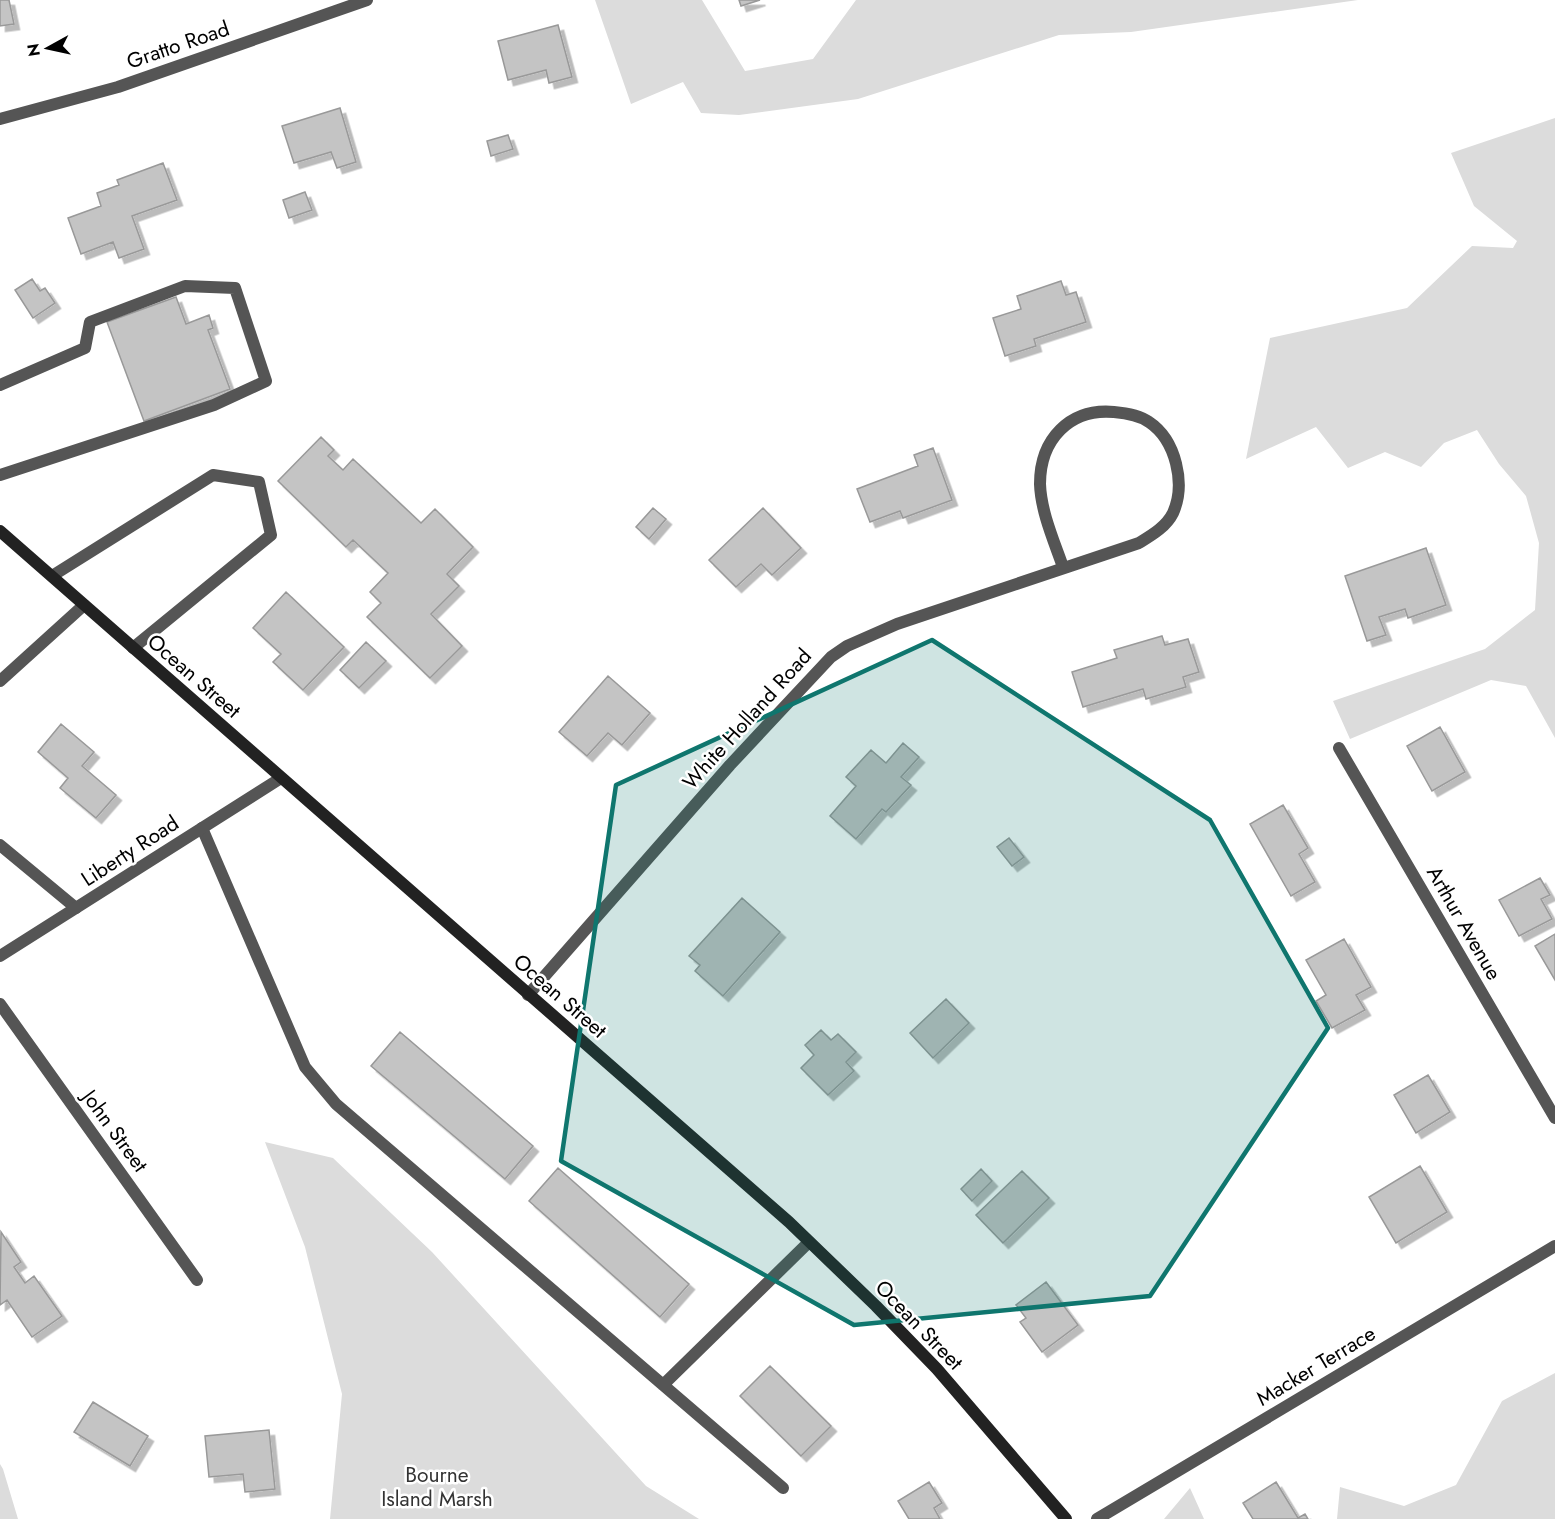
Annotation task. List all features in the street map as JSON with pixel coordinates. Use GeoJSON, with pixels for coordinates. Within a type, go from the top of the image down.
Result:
{"type":"FeatureCollection","features":[{"type":"Feature","properties":{"kind":"main road","name":"Ocean Street"},"geometry":{"type":"LineString","coordinates":[[0,531],[280,778],[387,868],[528,995],[683,1128],[809,1242],[937,1370],[1066,1519]]}},
{"type":"Feature","properties":{"kind":"street","name":"Gratto Road"},"geometry":{"type":"LineString","coordinates":[[0,119],[118,87],[367,0]]}},
{"type":"Feature","properties":{"kind":"street"},"geometry":{"type":"LineString","coordinates":[[0,385],[85,348],[90,322],[185,286],[235,288],[266,381],[214,405],[0,476]]}},
{"type":"Feature","properties":{"kind":"street","name":"White Holland Road"},"geometry":{"type":"LineString","coordinates":[[528,995],[730,765],[831,657],[847,646],[897,624],[1139,543],[1158,531],[1173,513],[1179,489],[1176,462],[1165,438],[1149,422],[1128,413],[1100,411],[1076,416],[1057,430],[1045,454],[1040,483],[1045,513],[1063,567]]}},
{"type":"Feature","properties":{"kind":"street"},"geometry":{"type":"LineString","coordinates":[[52,576],[213,475],[258,482],[271,535],[133,648]]}},
{"type":"Feature","properties":{"kind":"street"},"geometry":{"type":"LineString","coordinates":[[0,681],[84,605]]}},
{"type":"Feature","properties":{"kind":"street","name":"Arthur Avenue"},"geometry":{"type":"LineString","coordinates":[[1339,748],[1555,1118]]}},
{"type":"Feature","properties":{"kind":"street","name":"Liberty Road"},"geometry":{"type":"LineString","coordinates":[[0,956],[280,778]]}},
{"type":"Feature","properties":{"kind":"street"},"geometry":{"type":"LineString","coordinates":[[202,828],[305,1067],[336,1104],[783,1488]]}},
{"type":"Feature","properties":{"kind":"street"},"geometry":{"type":"LineString","coordinates":[[0,845],[76,908]]}},
{"type":"Feature","properties":{"kind":"street","name":"John Street"},"geometry":{"type":"LineString","coordinates":[[0,1004],[197,1280]]}},
{"type":"Feature","properties":{"kind":"street"},"geometry":{"type":"LineString","coordinates":[[663,1385],[809,1242]]}},
{"type":"Feature","properties":{"kind":"street","name":"Macker Terrace"},"geometry":{"type":"LineString","coordinates":[[1097,1519],[1555,1246]]}},
{"type":"Feature","properties":{"kind":"highlighted area"},"geometry":{"type":"Polygon","coordinates":[[[932,640],[1210,820],[1328,1028],[1150,1296],[854,1325],[561,1161],[616,785],[932,640]]]}},
{"type":"Feature","properties":{"kind":"green space"},"geometry":{"type":"Polygon","coordinates":[[[595,0],[702,0],[745,71],[813,59],[856,0],[1358,0],[1131,32],[1059,35],[858,99],[739,115],[701,113],[683,82],[631,104],[595,0]]]}},
{"type":"Feature","properties":{"kind":"green space"},"geometry":{"type":"Polygon","coordinates":[[[1555,118],[1555,738],[1526,686],[1491,680],[1350,739],[1333,701],[1485,649],[1535,610],[1539,543],[1526,496],[1499,464],[1477,430],[1444,443],[1421,467],[1385,452],[1348,468],[1316,427],[1246,459],[1270,338],[1407,308],[1472,246],[1513,248],[1517,241],[1474,206],[1451,153],[1555,118]]]}},
{"type":"Feature","properties":{"kind":"green space","name":"Bourne Island Marsh"},"geometry":{"type":"Polygon","coordinates":[[[265,1142],[333,1158],[432,1252],[646,1486],[699,1519],[330,1519],[342,1394],[305,1247],[265,1142]]]}},
{"type":"Feature","properties":{"kind":"green space"},"geometry":{"type":"Polygon","coordinates":[[[1555,1373],[1555,1519],[1337,1519],[1340,1487],[1404,1506],[1456,1485],[1502,1401],[1555,1373]]]}},
{"type":"Feature","properties":{"kind":"green space"},"geometry":{"type":"Polygon","coordinates":[[[0,1464],[3,1469],[18,1519],[0,1519],[0,1464]]]}},
{"type":"Feature","properties":{"kind":"green space"},"geometry":{"type":"Polygon","coordinates":[[[1190,1488],[1204,1519],[1164,1519],[1190,1488]]]}},
{"type":"Feature","properties":{"kind":"building"},"geometry":{"type":"Polygon","coordinates":[[[0,0],[9,0],[14,24],[0,26],[0,0]]]}},
{"type":"Feature","properties":{"kind":"building"},"geometry":{"type":"Polygon","coordinates":[[[739,0],[760,0],[741,6],[739,0]]]}},
{"type":"Feature","properties":{"kind":"building"},"geometry":{"type":"Polygon","coordinates":[[[558,25],[572,77],[549,83],[546,70],[508,80],[498,41],[558,25]]]}},
{"type":"Feature","properties":{"kind":"building"},"geometry":{"type":"Polygon","coordinates":[[[340,108],[356,162],[337,168],[331,152],[294,163],[282,126],[340,108]]]}},
{"type":"Feature","properties":{"kind":"building"},"geometry":{"type":"Polygon","coordinates":[[[508,135],[513,149],[491,156],[487,141],[508,135]]]}},
{"type":"Feature","properties":{"kind":"building"},"geometry":{"type":"Polygon","coordinates":[[[163,163],[177,200],[132,216],[144,249],[119,258],[113,242],[81,254],[68,218],[101,206],[97,193],[119,185],[117,180],[163,163]]]}},
{"type":"Feature","properties":{"kind":"building"},"geometry":{"type":"Polygon","coordinates":[[[305,192],[312,210],[289,218],[283,200],[305,192]]]}},
{"type":"Feature","properties":{"kind":"building"},"geometry":{"type":"Polygon","coordinates":[[[32,279],[40,291],[45,288],[55,303],[33,318],[15,290],[32,279]]]}},
{"type":"Feature","properties":{"kind":"building"},"geometry":{"type":"Polygon","coordinates":[[[1061,281],[1066,295],[1076,292],[1086,322],[1034,339],[1036,346],[1005,356],[993,318],[1021,309],[1017,296],[1061,281]]]}},
{"type":"Feature","properties":{"kind":"building"},"geometry":{"type":"Polygon","coordinates":[[[176,297],[186,324],[209,315],[213,328],[208,330],[230,389],[144,421],[107,322],[176,297]]]}},
{"type":"Feature","properties":{"kind":"building"},"geometry":{"type":"Polygon","coordinates":[[[321,437],[334,450],[328,456],[343,470],[353,459],[421,523],[435,509],[473,547],[447,574],[459,586],[431,614],[462,646],[430,678],[367,617],[381,603],[370,592],[388,573],[353,540],[346,547],[278,481],[321,437]]]}},
{"type":"Feature","properties":{"kind":"building"},"geometry":{"type":"Polygon","coordinates":[[[933,448],[952,500],[903,518],[900,511],[870,522],[857,489],[918,466],[914,455],[933,448]]]}},
{"type":"Feature","properties":{"kind":"building"},"geometry":{"type":"Polygon","coordinates":[[[653,508],[666,519],[649,539],[636,527],[653,508]]]}},
{"type":"Feature","properties":{"kind":"building"},"geometry":{"type":"Polygon","coordinates":[[[763,508],[801,548],[772,575],[761,564],[736,587],[709,560],[763,508]]]}},
{"type":"Feature","properties":{"kind":"building"},"geometry":{"type":"Polygon","coordinates":[[[1426,548],[1446,605],[1408,618],[1405,609],[1379,617],[1386,635],[1367,641],[1345,576],[1426,548]]]}},
{"type":"Feature","properties":{"kind":"building"},"geometry":{"type":"Polygon","coordinates":[[[286,592],[344,647],[303,690],[273,662],[281,654],[253,628],[286,592]]]}},
{"type":"Feature","properties":{"kind":"building"},"geometry":{"type":"Polygon","coordinates":[[[1162,636],[1165,645],[1188,639],[1199,672],[1183,677],[1186,687],[1146,699],[1143,689],[1083,707],[1072,672],[1117,658],[1114,650],[1162,636]]]}},
{"type":"Feature","properties":{"kind":"building"},"geometry":{"type":"Polygon","coordinates":[[[366,642],[386,661],[359,688],[340,670],[366,642]]]}},
{"type":"Feature","properties":{"kind":"building"},"geometry":{"type":"Polygon","coordinates":[[[608,676],[650,713],[622,745],[608,733],[587,756],[559,732],[608,676]]]}},
{"type":"Feature","properties":{"kind":"building"},"geometry":{"type":"Polygon","coordinates":[[[61,724],[94,752],[82,766],[116,795],[96,818],[60,788],[68,778],[38,752],[61,724]]]}},
{"type":"Feature","properties":{"kind":"building"},"geometry":{"type":"Polygon","coordinates":[[[1440,727],[1465,772],[1432,791],[1407,746],[1440,727]]]}},
{"type":"Feature","properties":{"kind":"building"},"geometry":{"type":"Polygon","coordinates":[[[903,743],[919,757],[901,777],[911,785],[886,812],[882,809],[856,839],[830,816],[856,786],[846,777],[871,750],[886,763],[903,743]]]}},
{"type":"Feature","properties":{"kind":"building"},"geometry":{"type":"Polygon","coordinates":[[[1283,805],[1308,848],[1299,854],[1315,882],[1291,896],[1250,824],[1283,805]]]}},
{"type":"Feature","properties":{"kind":"building"},"geometry":{"type":"Polygon","coordinates":[[[1009,838],[1024,857],[1012,866],[997,847],[1009,838]]]}},
{"type":"Feature","properties":{"kind":"building"},"geometry":{"type":"Polygon","coordinates":[[[1540,878],[1550,895],[1541,899],[1552,919],[1519,936],[1499,900],[1540,878]]]}},
{"type":"Feature","properties":{"kind":"building"},"geometry":{"type":"Polygon","coordinates":[[[742,898],[780,932],[723,996],[695,971],[700,965],[689,956],[742,898]]]}},
{"type":"Feature","properties":{"kind":"building"},"geometry":{"type":"Polygon","coordinates":[[[1555,934],[1555,980],[1535,946],[1555,934]]]}},
{"type":"Feature","properties":{"kind":"building"},"geometry":{"type":"Polygon","coordinates":[[[1344,939],[1371,987],[1356,995],[1365,1010],[1332,1028],[1316,1001],[1326,995],[1306,960],[1344,939]]]}},
{"type":"Feature","properties":{"kind":"building"},"geometry":{"type":"Polygon","coordinates":[[[946,999],[969,1023],[933,1058],[910,1033],[946,999]]]}},
{"type":"Feature","properties":{"kind":"building"},"geometry":{"type":"Polygon","coordinates":[[[821,1030],[831,1040],[838,1034],[856,1052],[846,1062],[854,1071],[828,1095],[801,1068],[814,1055],[805,1045],[821,1030]]]}},
{"type":"Feature","properties":{"kind":"building"},"geometry":{"type":"Polygon","coordinates":[[[400,1032],[533,1146],[505,1179],[371,1066],[400,1032]]]}},
{"type":"Feature","properties":{"kind":"building"},"geometry":{"type":"Polygon","coordinates":[[[1428,1075],[1450,1112],[1416,1133],[1394,1095],[1428,1075]]]}},
{"type":"Feature","properties":{"kind":"building"},"geometry":{"type":"Polygon","coordinates":[[[1420,1166],[1447,1212],[1396,1243],[1369,1197],[1420,1166]]]}},
{"type":"Feature","properties":{"kind":"building"},"geometry":{"type":"Polygon","coordinates":[[[558,1168],[689,1284],[660,1317],[529,1201],[558,1168]]]}},
{"type":"Feature","properties":{"kind":"building"},"geometry":{"type":"Polygon","coordinates":[[[981,1169],[992,1181],[972,1201],[961,1189],[981,1169]]]}},
{"type":"Feature","properties":{"kind":"building"},"geometry":{"type":"Polygon","coordinates":[[[1022,1171],[1049,1198],[1003,1243],[976,1215],[1022,1171]]]}},
{"type":"Feature","properties":{"kind":"building"},"geometry":{"type":"Polygon","coordinates":[[[1,1232],[21,1262],[14,1267],[25,1283],[34,1276],[62,1316],[32,1337],[7,1300],[0,1305],[1,1232]]]}},
{"type":"Feature","properties":{"kind":"building"},"geometry":{"type":"Polygon","coordinates":[[[1046,1282],[1078,1325],[1042,1352],[1020,1322],[1026,1318],[1016,1305],[1046,1282]]]}},
{"type":"Feature","properties":{"kind":"building"},"geometry":{"type":"Polygon","coordinates":[[[770,1366],[831,1426],[801,1456],[740,1396],[770,1366]]]}},
{"type":"Feature","properties":{"kind":"building"},"geometry":{"type":"Polygon","coordinates":[[[93,1402],[148,1436],[130,1466],[74,1432],[93,1402]]]}},
{"type":"Feature","properties":{"kind":"building"},"geometry":{"type":"Polygon","coordinates":[[[269,1430],[275,1489],[245,1492],[243,1474],[209,1477],[205,1436],[269,1430]]]}},
{"type":"Feature","properties":{"kind":"building"},"geometry":{"type":"Polygon","coordinates":[[[929,1482],[942,1503],[934,1508],[940,1519],[909,1519],[898,1501],[929,1482]]]}},
{"type":"Feature","properties":{"kind":"building"},"geometry":{"type":"Polygon","coordinates":[[[1276,1482],[1298,1518],[1305,1514],[1308,1519],[1253,1519],[1243,1503],[1276,1482]]]}}]}
